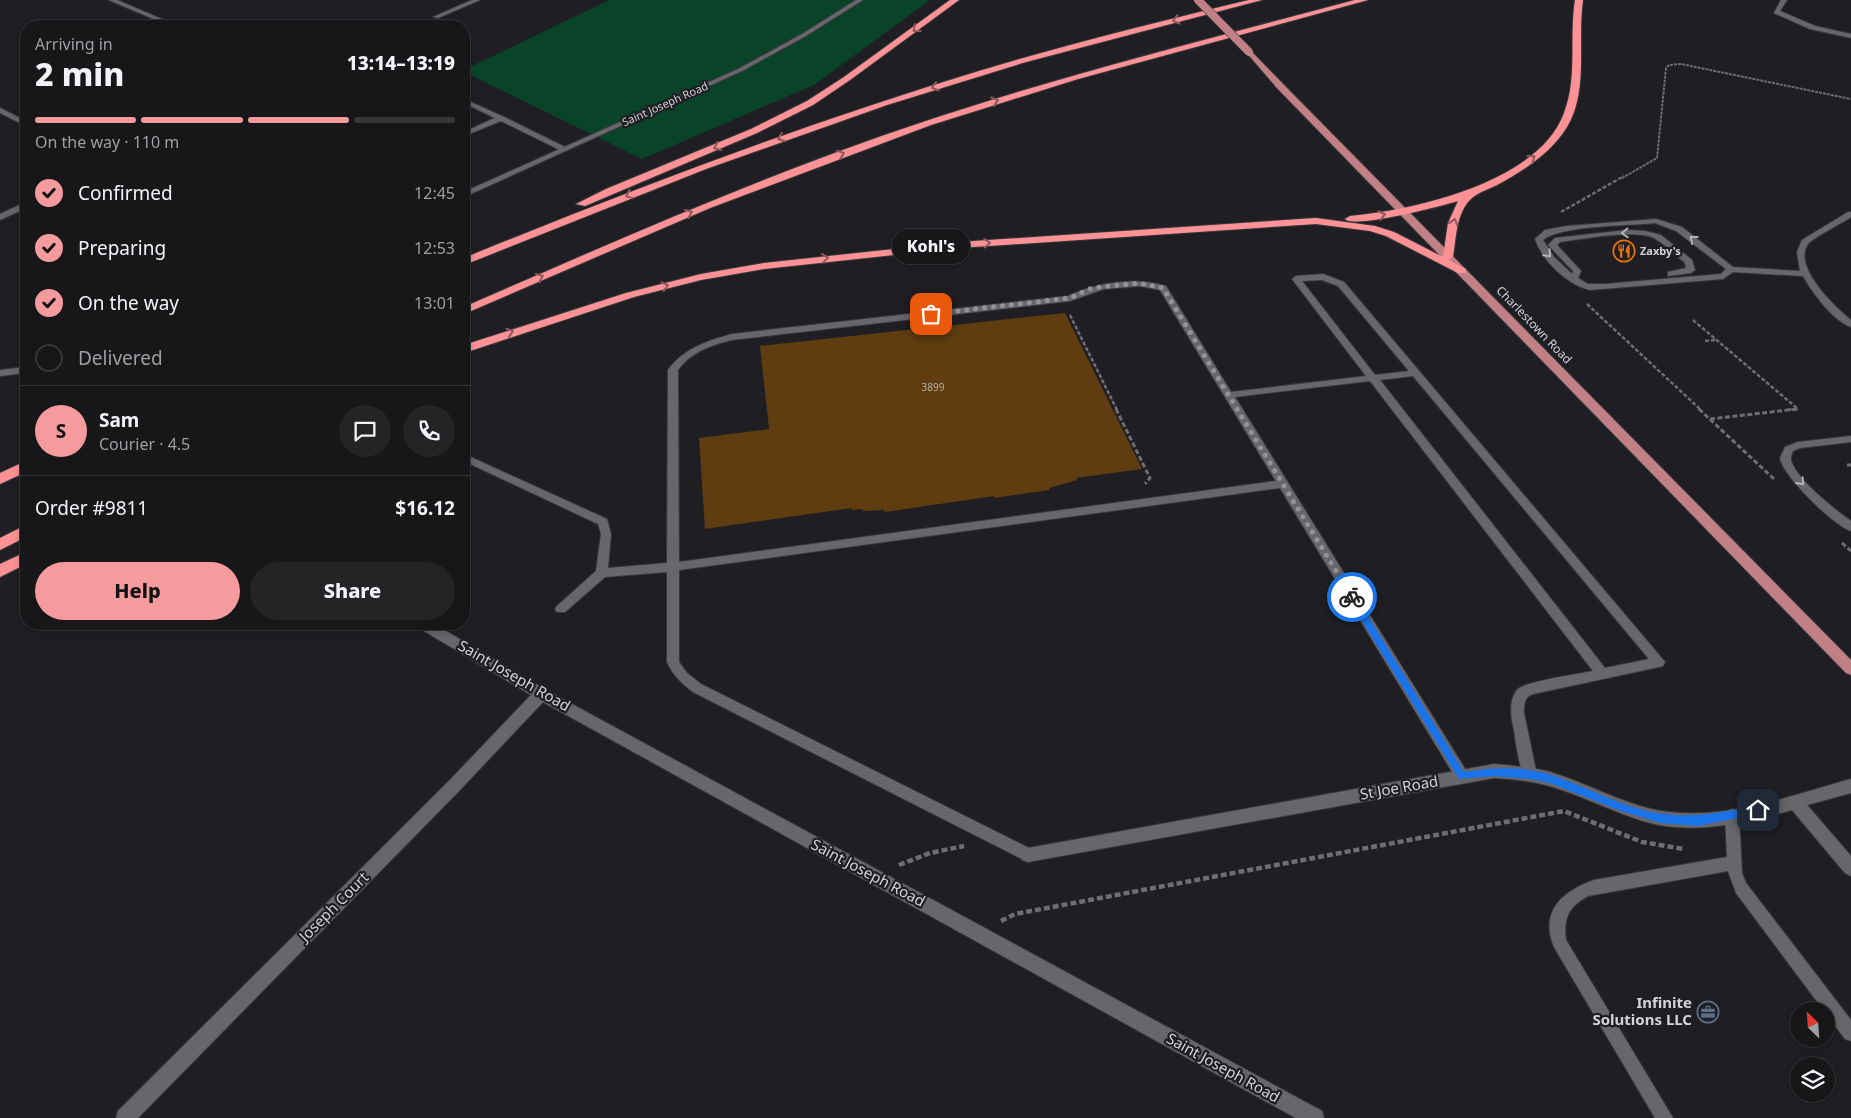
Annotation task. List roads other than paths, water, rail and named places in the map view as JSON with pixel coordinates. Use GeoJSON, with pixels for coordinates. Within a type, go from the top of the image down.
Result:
{"type":"FeatureCollection","features":[{"type":"Feature","properties":{"kind":"highway"},"geometry":{"type":"LineString","coordinates":[[470,258],[598,196],[778,120],[837,87],[955,0]]}},
{"type":"Feature","properties":{"kind":"highway"},"geometry":{"type":"LineString","coordinates":[[470,259],[673,178],[840,118],[1049,53],[1258,0]]}},
{"type":"Feature","properties":{"kind":"highway"},"geometry":{"type":"LineString","coordinates":[[470,308],[706,206],[928,123],[1075,77],[1364,0]]}},
{"type":"Feature","properties":{"kind":"highway"},"geometry":{"type":"LineString","coordinates":[[470,347],[630,295],[701,277],[764,266],[959,245],[1370,217],[1402,211],[1470,193],[1536,156],[1562,130],[1573,101],[1575,31],[1579,0]]}},
{"type":"Feature","properties":{"kind":"highway"},"geometry":{"type":"LineString","coordinates":[[1448,257],[1452,228],[1458,210],[1462,201],[1470,193]]}},
{"type":"Feature","properties":{"kind":"highway"},"geometry":{"type":"LineString","coordinates":[[1316,221],[1371,228],[1390,234],[1462,271]]}},
{"type":"Feature","properties":{"kind":"highway"},"geometry":{"type":"LineString","coordinates":[[0,479],[20,469]]}},
{"type":"Feature","properties":{"kind":"highway"},"geometry":{"type":"LineString","coordinates":[[0,544],[20,533]]}},
{"type":"Feature","properties":{"kind":"highway"},"geometry":{"type":"LineString","coordinates":[[0,571],[20,560]]}},
{"type":"Feature","properties":{"kind":"main road","name":"Charlestown Road"},"geometry":{"type":"LineString","coordinates":[[1198,0],[1851,669]]}},
{"type":"Feature","properties":{"kind":"street"},"geometry":{"type":"LineString","coordinates":[[112,0],[160,20]]}},
{"type":"Feature","properties":{"kind":"street"},"geometry":{"type":"LineString","coordinates":[[436,17],[477,0]]}},
{"type":"Feature","properties":{"kind":"street","name":"Saint Joseph Road"},"geometry":{"type":"LineString","coordinates":[[470,192],[740,70],[804,35],[860,0]]}},
{"type":"Feature","properties":{"kind":"street"},"geometry":{"type":"LineString","coordinates":[[1784,0],[1776,12],[1786,18],[1820,30],[1851,36]]}},
{"type":"Feature","properties":{"kind":"street"},"geometry":{"type":"LineString","coordinates":[[0,110],[20,121]]}},
{"type":"Feature","properties":{"kind":"street"},"geometry":{"type":"LineString","coordinates":[[0,217],[20,208]]}},
{"type":"Feature","properties":{"kind":"street"},"geometry":{"type":"LineString","coordinates":[[0,373],[20,371]]}},
{"type":"Feature","properties":{"kind":"street","name":"Saint Joseph Road"},"geometry":{"type":"LineString","coordinates":[[434,630],[542,694],[1315,1118]]}},
{"type":"Feature","properties":{"kind":"street","name":"Joseph Court"},"geometry":{"type":"LineString","coordinates":[[125,1118],[542,694]]}},
{"type":"Feature","properties":{"kind":"street","name":"St Joe Road"},"geometry":{"type":"LineString","coordinates":[[1028,856],[1494,771],[1550,779],[1621,807],[1661,818],[1698,821],[1732,816],[1851,786]]}},
{"type":"Feature","properties":{"kind":"street"},"geometry":{"type":"LineString","coordinates":[[1794,801],[1851,868]]}},
{"type":"Feature","properties":{"kind":"lane"},"geometry":{"type":"LineString","coordinates":[[470,104],[565,149]]}},
{"type":"Feature","properties":{"kind":"lane"},"geometry":{"type":"LineString","coordinates":[[470,131],[502,118]]}},
{"type":"Feature","properties":{"kind":"lane"},"geometry":{"type":"LineString","coordinates":[[1851,214],[1805,242],[1801,254],[1801,267],[1805,274],[1830,307],[1851,324]]}},
{"type":"Feature","properties":{"kind":"lane"},"geometry":{"type":"LineString","coordinates":[[1731,269],[1723,276],[1605,287],[1586,286],[1574,278],[1540,246],[1539,239],[1543,235],[1567,228],[1656,221],[1679,229],[1731,269],[1805,274]]}},
{"type":"Feature","properties":{"kind":"lane"},"geometry":{"type":"LineString","coordinates":[[1574,278],[1577,271],[1552,245],[1558,240],[1627,232],[1645,233],[1658,237],[1689,262],[1691,270],[1682,273],[1612,281],[1605,287]]}},
{"type":"Feature","properties":{"kind":"lane"},"geometry":{"type":"LineString","coordinates":[[1530,775],[1519,717],[1518,702],[1520,695],[1536,688],[1659,662],[1341,284],[1323,277],[1296,279],[1602,673]]}},
{"type":"Feature","properties":{"kind":"lane"},"geometry":{"type":"LineString","coordinates":[[1028,856],[682,678],[673,662],[673,370],[678,362],[690,352],[710,343],[732,337],[1070,298],[1092,288],[1139,283],[1152,284],[1163,288],[1462,776]]}},
{"type":"Feature","properties":{"kind":"lane"},"geometry":{"type":"LineString","coordinates":[[1229,395],[1416,373]]}},
{"type":"Feature","properties":{"kind":"lane"},"geometry":{"type":"LineString","coordinates":[[1851,439],[1798,446],[1786,452],[1786,464],[1807,488],[1851,527]]}},
{"type":"Feature","properties":{"kind":"lane"},"geometry":{"type":"LineString","coordinates":[[470,460],[603,522],[606,534],[602,572]]}},
{"type":"Feature","properties":{"kind":"lane"},"geometry":{"type":"LineString","coordinates":[[561,609],[602,572],[673,566],[1283,484]]}},
{"type":"Feature","properties":{"kind":"lane"},"geometry":{"type":"LineString","coordinates":[[1732,816],[1734,863],[1736,880],[1740,888],[1851,1033]]}},
{"type":"Feature","properties":{"kind":"lane"},"geometry":{"type":"LineString","coordinates":[[1665,1118],[1559,942],[1558,922],[1561,910],[1569,899],[1577,893],[1594,888],[1734,863]]}},
{"type":"Feature","properties":{"kind":"place","name":"Zaxby's"},"geometry":{"type":"Point","coordinates":[1624,251]}},
{"type":"Feature","properties":{"kind":"place","name":"Kohl's"},"geometry":{"type":"Point","coordinates":[931,314]}},
{"type":"Feature","properties":{"kind":"place","name":"Infinite Solutions LLC"},"geometry":{"type":"Point","coordinates":[1708,1012]}}]}
